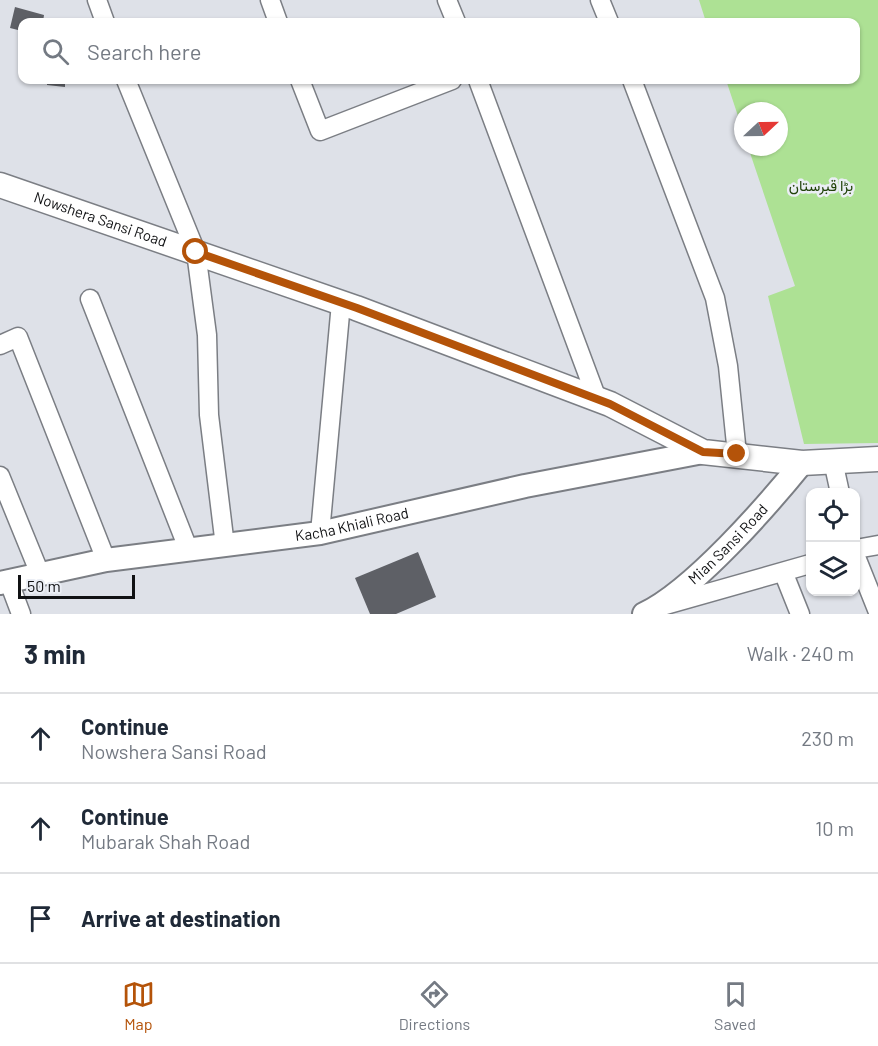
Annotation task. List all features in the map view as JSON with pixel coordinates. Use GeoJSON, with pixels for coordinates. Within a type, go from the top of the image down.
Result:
{"type":"FeatureCollection","features":[{"type":"Feature","properties":{"kind":"main road","name":"Nowshera Sansi Road"},"geometry":{"type":"LineString","coordinates":[[0,185],[341,303],[597,399],[703,452]]}},
{"type":"Feature","properties":{"kind":"main road"},"geometry":{"type":"LineString","coordinates":[[703,452],[802,463],[878,459]]}},
{"type":"Feature","properties":{"kind":"street"},"geometry":{"type":"LineString","coordinates":[[98,0],[104,18]]}},
{"type":"Feature","properties":{"kind":"street"},"geometry":{"type":"LineString","coordinates":[[270,0],[277,18]]}},
{"type":"Feature","properties":{"kind":"street"},"geometry":{"type":"LineString","coordinates":[[447,0],[454,18]]}},
{"type":"Feature","properties":{"kind":"street"},"geometry":{"type":"LineString","coordinates":[[600,0],[607,18]]}},
{"type":"Feature","properties":{"kind":"street"},"geometry":{"type":"LineString","coordinates":[[128,84],[196,252],[207,335],[208,415],[225,546]]}},
{"type":"Feature","properties":{"kind":"street"},"geometry":{"type":"LineString","coordinates":[[302,84],[320,131],[442,84]]}},
{"type":"Feature","properties":{"kind":"street"},"geometry":{"type":"LineString","coordinates":[[479,84],[597,399]]}},
{"type":"Feature","properties":{"kind":"street"},"geometry":{"type":"LineString","coordinates":[[634,84],[715,298],[728,366],[737,454]]}},
{"type":"Feature","properties":{"kind":"street"},"geometry":{"type":"LineString","coordinates":[[90,299],[189,551]]}},
{"type":"Feature","properties":{"kind":"street"},"geometry":{"type":"LineString","coordinates":[[320,533],[341,303]]}},
{"type":"Feature","properties":{"kind":"street"},"geometry":{"type":"LineString","coordinates":[[0,345],[18,337],[106,560]]}},
{"type":"Feature","properties":{"kind":"street","name":"Kacha Khiali Road"},"geometry":{"type":"LineString","coordinates":[[4,582],[106,560],[320,533],[525,486],[703,452]]}},
{"type":"Feature","properties":{"kind":"street"},"geometry":{"type":"LineString","coordinates":[[833,461],[839,488]]}},
{"type":"Feature","properties":{"kind":"street","name":"Mian Sansi Road"},"geometry":{"type":"LineString","coordinates":[[651,611],[697,574],[772,500],[802,463]]}},
{"type":"Feature","properties":{"kind":"street"},"geometry":{"type":"LineString","coordinates":[[0,476],[40,574]]}},
{"type":"Feature","properties":{"kind":"street"},"geometry":{"type":"LineString","coordinates":[[860,548],[878,545]]}},
{"type":"Feature","properties":{"kind":"street"},"geometry":{"type":"LineString","coordinates":[[651,611],[784,574],[806,566]]}},
{"type":"Feature","properties":{"kind":"street"},"geometry":{"type":"LineString","coordinates":[[860,569],[878,612]]}},
{"type":"Feature","properties":{"kind":"street"},"geometry":{"type":"LineString","coordinates":[[784,574],[800,614]]}},
{"type":"Feature","properties":{"kind":"street"},"geometry":{"type":"LineString","coordinates":[[4,582],[21,614]]}},
{"type":"Feature","properties":{"kind":"green space","name":"بڑا قبرستان"},"geometry":{"type":"Polygon","coordinates":[[[699,0],[878,0],[878,443],[804,444],[768,296],[795,286],[751,156],[788,156],[788,102],[734,102],[734,104],[727,84],[860,84],[860,18],[705,18],[699,0]]]}},
{"type":"Feature","properties":{"kind":"building"},"geometry":{"type":"Polygon","coordinates":[[[15,7],[44,15],[44,18],[18,18],[18,30],[10,28],[15,7]]]}},
{"type":"Feature","properties":{"kind":"building"},"geometry":{"type":"Polygon","coordinates":[[[65,84],[65,87],[47,85],[65,84]]]}},
{"type":"Feature","properties":{"kind":"building"},"geometry":{"type":"Polygon","coordinates":[[[418,552],[436,597],[396,614],[370,614],[355,578],[418,552]]]}},
{"type":"Feature","properties":{"kind":"route"},"geometry":{"type":"LineString","coordinates":[[196,252],[357,308],[610,404],[703,452],[737,454]]}}]}
